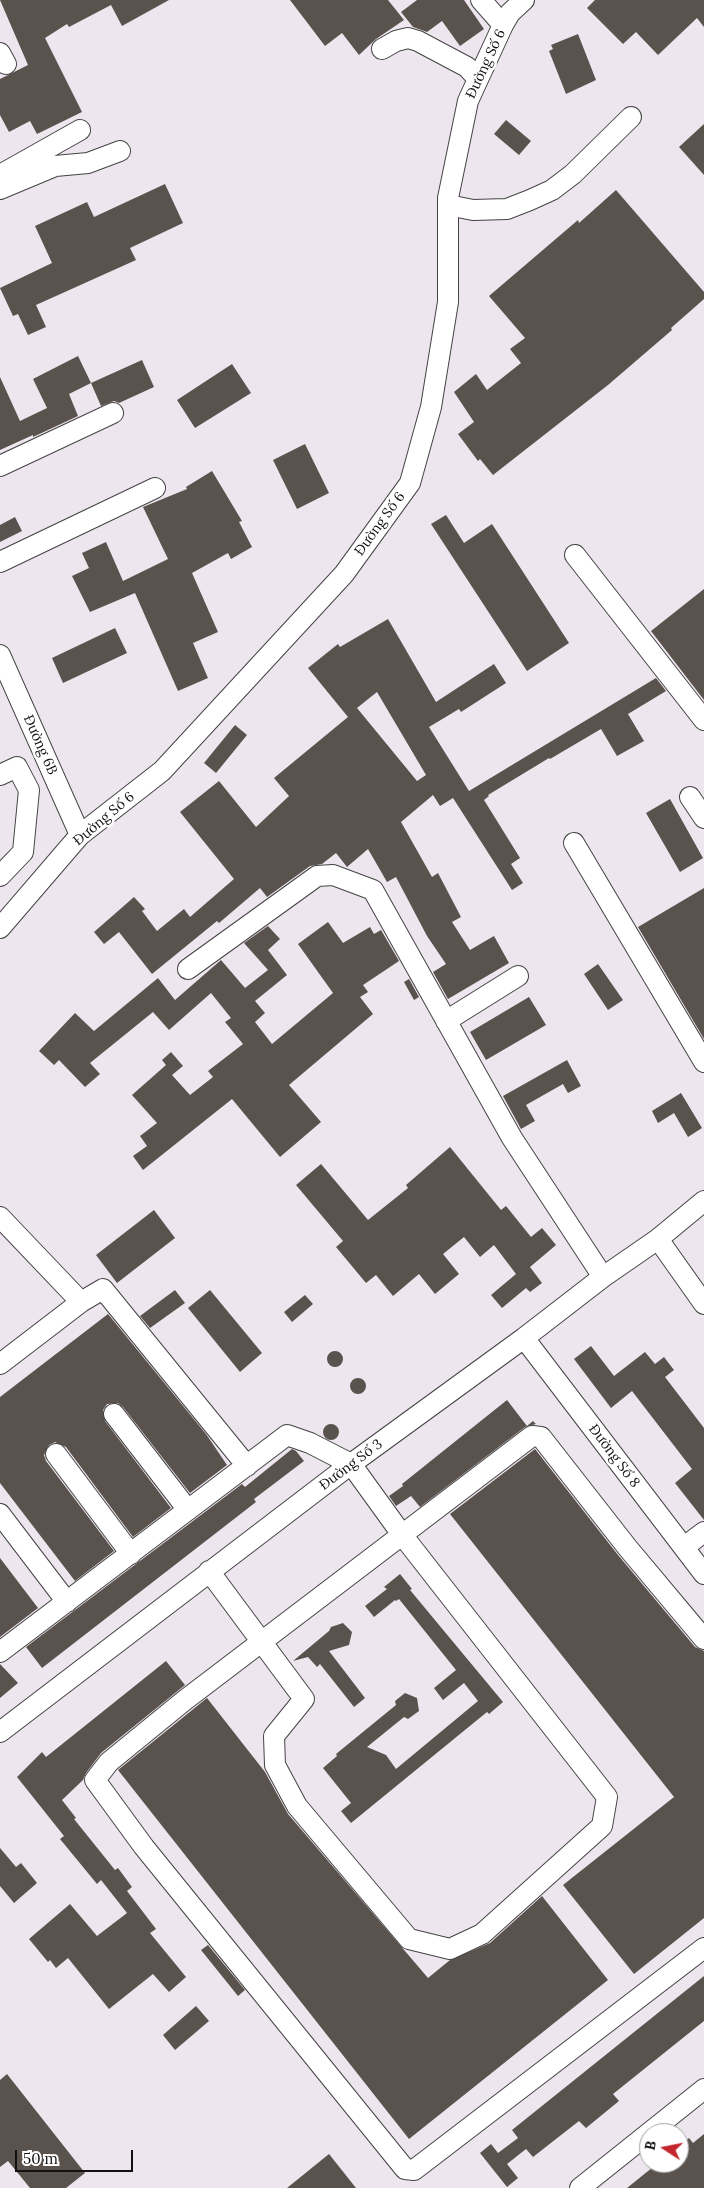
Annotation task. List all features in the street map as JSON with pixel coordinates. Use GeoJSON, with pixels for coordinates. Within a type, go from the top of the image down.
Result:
{"type":"FeatureCollection","features":[{"type":"Feature","properties":{"kind":"street"},"geometry":{"type":"LineString","coordinates":[[480,0],[503,25]]}},
{"type":"Feature","properties":{"kind":"street","name":"Đường Số 6"},"geometry":{"type":"LineString","coordinates":[[0,928],[80,835],[162,771],[344,574],[410,483],[431,407],[448,302],[448,205],[468,101],[503,25],[510,13],[524,0]]}},
{"type":"Feature","properties":{"kind":"street"},"geometry":{"type":"LineString","coordinates":[[382,49],[396,41],[408,38],[418,41],[467,67],[478,79]]}},
{"type":"Feature","properties":{"kind":"street"},"geometry":{"type":"LineString","coordinates":[[448,205],[473,210],[507,209],[552,190],[574,174],[631,117]]}},
{"type":"Feature","properties":{"kind":"street"},"geometry":{"type":"LineString","coordinates":[[0,175],[80,130]]}},
{"type":"Feature","properties":{"kind":"street"},"geometry":{"type":"LineString","coordinates":[[0,189],[55,166],[88,164],[120,150]]}},
{"type":"Feature","properties":{"kind":"street"},"geometry":{"type":"LineString","coordinates":[[0,466],[113,413]]}},
{"type":"Feature","properties":{"kind":"street"},"geometry":{"type":"LineString","coordinates":[[0,562],[155,488]]}},
{"type":"Feature","properties":{"kind":"street"},"geometry":{"type":"LineString","coordinates":[[575,555],[704,720]]}},
{"type":"Feature","properties":{"kind":"street","name":"Đường 6B"},"geometry":{"type":"LineString","coordinates":[[0,655],[80,835]]}},
{"type":"Feature","properties":{"kind":"street"},"geometry":{"type":"LineString","coordinates":[[0,775],[17,767],[29,790],[23,852],[0,876]]}},
{"type":"Feature","properties":{"kind":"street"},"geometry":{"type":"LineString","coordinates":[[690,797],[704,818]]}},
{"type":"Feature","properties":{"kind":"street"},"geometry":{"type":"LineString","coordinates":[[574,844],[704,1062]]}},
{"type":"Feature","properties":{"kind":"street"},"geometry":{"type":"LineString","coordinates":[[188,969],[317,876],[333,876],[372,890],[512,1138],[603,1277]]}},
{"type":"Feature","properties":{"kind":"street"},"geometry":{"type":"LineString","coordinates":[[446,1021],[518,976]]}},
{"type":"Feature","properties":{"kind":"street","name":"Đường Số 3"},"geometry":{"type":"LineString","coordinates":[[0,1732],[209,1571],[351,1464],[524,1338],[603,1277],[658,1239],[704,1201]]}},
{"type":"Feature","properties":{"kind":"street"},"geometry":{"type":"LineString","coordinates":[[0,1217],[81,1302]]}},
{"type":"Feature","properties":{"kind":"street"},"geometry":{"type":"LineString","coordinates":[[658,1239],[704,1304]]}},
{"type":"Feature","properties":{"kind":"street"},"geometry":{"type":"LineString","coordinates":[[0,1364],[81,1302],[103,1289],[247,1466]]}},
{"type":"Feature","properties":{"kind":"street","name":"Đường Số 8"},"geometry":{"type":"LineString","coordinates":[[524,1338],[704,1574]]}},
{"type":"Feature","properties":{"kind":"street"},"geometry":{"type":"LineString","coordinates":[[114,1414],[188,1510]]}},
{"type":"Feature","properties":{"kind":"street"},"geometry":{"type":"LineString","coordinates":[[1,1650],[287,1436],[310,1443],[351,1464],[403,1536],[607,1797],[602,1826],[482,1934],[450,1949],[409,1939],[297,1806],[275,1765],[274,1736],[304,1699],[209,1571]]}},
{"type":"Feature","properties":{"kind":"street"},"geometry":{"type":"LineString","coordinates":[[704,1639],[627,1546],[541,1437],[532,1436],[403,1536],[261,1642],[109,1762],[95,1780],[144,1847],[405,2169],[414,2170],[704,1948]]}},
{"type":"Feature","properties":{"kind":"street"},"geometry":{"type":"LineString","coordinates":[[56,1454],[131,1554]]}},
{"type":"Feature","properties":{"kind":"street"},"geometry":{"type":"LineString","coordinates":[[0,1514],[67,1602]]}},
{"type":"Feature","properties":{"kind":"street"},"geometry":{"type":"LineString","coordinates":[[684,1547],[704,1532]]}},
{"type":"Feature","properties":{"kind":"street"},"geometry":{"type":"LineString","coordinates":[[580,2188],[704,2089]]}},
{"type":"Feature","properties":{"kind":"shaded area"},"geometry":{"type":"Polygon","coordinates":[[[0,0],[704,0],[704,2188],[0,2188],[0,0]]]}},
{"type":"Feature","properties":{"kind":"building"},"geometry":{"type":"Polygon","coordinates":[[[0,0],[169,0],[122,26],[111,5],[69,27],[67,24],[45,38],[82,112],[37,134],[30,121],[9,132],[0,115],[0,79],[28,65],[0,0]]]}},
{"type":"Feature","properties":{"kind":"building"},"geometry":{"type":"Polygon","coordinates":[[[290,0],[388,0],[404,20],[376,39],[359,55],[342,33],[325,46],[290,0]]]}},
{"type":"Feature","properties":{"kind":"building"},"geometry":{"type":"Polygon","coordinates":[[[417,0],[464,0],[484,29],[460,46],[442,21],[427,32],[413,27],[401,12],[417,0]]]}},
{"type":"Feature","properties":{"kind":"building"},"geometry":{"type":"Polygon","coordinates":[[[595,0],[704,0],[704,27],[697,18],[658,55],[636,32],[623,44],[587,8],[595,0]]]}},
{"type":"Feature","properties":{"kind":"building"},"geometry":{"type":"Polygon","coordinates":[[[578,34],[596,80],[566,94],[549,51],[553,49],[551,45],[578,34]]]}},
{"type":"Feature","properties":{"kind":"building"},"geometry":{"type":"Polygon","coordinates":[[[506,120],[531,141],[519,155],[494,134],[506,120]]]}},
{"type":"Feature","properties":{"kind":"building"},"geometry":{"type":"Polygon","coordinates":[[[704,124],[704,175],[679,147],[704,124]]]}},
{"type":"Feature","properties":{"kind":"building"},"geometry":{"type":"Polygon","coordinates":[[[165,184],[183,223],[130,248],[136,260],[36,305],[46,327],[28,335],[18,314],[13,316],[0,288],[52,263],[35,226],[87,202],[94,217],[165,184]]]}},
{"type":"Feature","properties":{"kind":"building"},"geometry":{"type":"Polygon","coordinates":[[[616,190],[704,292],[704,299],[671,328],[672,330],[608,385],[493,475],[480,459],[478,461],[458,434],[474,422],[454,392],[476,374],[487,390],[521,363],[510,349],[525,338],[489,296],[578,220],[579,223],[616,190]]]}},
{"type":"Feature","properties":{"kind":"building"},"geometry":{"type":"Polygon","coordinates":[[[78,356],[91,383],[69,394],[78,416],[0,450],[0,377],[20,421],[47,408],[33,379],[78,356]]]}},
{"type":"Feature","properties":{"kind":"building"},"geometry":{"type":"Polygon","coordinates":[[[142,360],[154,387],[119,403],[114,401],[101,406],[91,383],[142,360]]]}},
{"type":"Feature","properties":{"kind":"building"},"geometry":{"type":"Polygon","coordinates":[[[232,364],[251,393],[195,428],[177,400],[232,364]]]}},
{"type":"Feature","properties":{"kind":"building"},"geometry":{"type":"Polygon","coordinates":[[[305,444],[329,493],[297,509],[273,460],[305,444]]]}},
{"type":"Feature","properties":{"kind":"building"},"geometry":{"type":"Polygon","coordinates":[[[212,471],[242,521],[239,522],[252,547],[231,559],[228,553],[192,573],[218,632],[193,643],[208,678],[178,691],[135,593],[90,612],[72,576],[89,568],[82,553],[106,542],[123,581],[168,559],[143,507],[187,489],[186,487],[212,471]]]}},
{"type":"Feature","properties":{"kind":"building"},"geometry":{"type":"Polygon","coordinates":[[[446,515],[464,543],[492,524],[569,643],[527,671],[431,524],[446,515]]]}},
{"type":"Feature","properties":{"kind":"building"},"geometry":{"type":"Polygon","coordinates":[[[15,517],[22,531],[0,542],[0,525],[15,517]]]}},
{"type":"Feature","properties":{"kind":"building"},"geometry":{"type":"Polygon","coordinates":[[[704,589],[704,700],[651,631],[704,589]]]}},
{"type":"Feature","properties":{"kind":"building"},"geometry":{"type":"Polygon","coordinates":[[[388,619],[436,702],[494,664],[506,683],[461,712],[459,709],[429,727],[469,791],[656,678],[666,691],[628,714],[644,741],[617,756],[601,729],[488,795],[484,800],[520,858],[511,864],[523,883],[512,890],[453,798],[440,806],[433,795],[401,822],[432,877],[438,873],[461,917],[452,922],[470,950],[494,936],[509,963],[448,999],[433,972],[446,964],[427,936],[396,877],[387,882],[368,849],[347,867],[336,853],[322,864],[310,866],[267,897],[260,888],[219,923],[217,921],[152,974],[119,932],[104,944],[94,932],[134,897],[145,909],[142,911],[157,931],[184,909],[190,917],[234,879],[180,812],[219,781],[256,827],[289,796],[274,778],[348,717],[308,668],[338,644],[340,647],[388,619]],[[377,692],[357,708],[417,781],[426,775],[377,692]]]}},
{"type":"Feature","properties":{"kind":"building"},"geometry":{"type":"Polygon","coordinates":[[[115,628],[127,653],[63,683],[52,658],[115,628]]]}},
{"type":"Feature","properties":{"kind":"building"},"geometry":{"type":"Polygon","coordinates":[[[235,725],[247,735],[216,773],[204,763],[235,725]]]}},
{"type":"Feature","properties":{"kind":"building"},"geometry":{"type":"Polygon","coordinates":[[[670,799],[703,858],[680,872],[646,813],[670,799]]]}},
{"type":"Feature","properties":{"kind":"building"},"geometry":{"type":"Polygon","coordinates":[[[704,888],[704,1039],[638,927],[704,888]]]}},
{"type":"Feature","properties":{"kind":"building"},"geometry":{"type":"Polygon","coordinates":[[[328,922],[343,943],[370,927],[374,934],[381,930],[399,961],[363,985],[368,992],[360,997],[373,1014],[289,1085],[321,1122],[280,1157],[232,1099],[143,1170],[133,1156],[147,1146],[140,1136],[157,1123],[132,1095],[166,1065],[162,1060],[171,1052],[183,1066],[172,1075],[190,1095],[213,1077],[208,1071],[243,1044],[225,1022],[231,1018],[211,993],[169,1030],[153,1012],[90,1063],[100,1074],[85,1087],[59,1060],[54,1065],[39,1051],[75,1013],[94,1031],[158,978],[175,1000],[221,960],[245,988],[268,970],[244,943],[268,926],[280,939],[268,950],[287,975],[255,1001],[265,1013],[255,1022],[272,1044],[333,993],[298,944],[328,922]]]}},
{"type":"Feature","properties":{"kind":"building"},"geometry":{"type":"Polygon","coordinates":[[[598,964],[623,1000],[608,1010],[584,974],[598,964]]]}},
{"type":"Feature","properties":{"kind":"building"},"geometry":{"type":"Polygon","coordinates":[[[409,979],[419,997],[414,1000],[404,982],[409,979]]]}},
{"type":"Feature","properties":{"kind":"building"},"geometry":{"type":"Polygon","coordinates":[[[529,997],[546,1025],[486,1060],[470,1032],[529,997]]]}},
{"type":"Feature","properties":{"kind":"building"},"geometry":{"type":"Polygon","coordinates":[[[567,1060],[581,1086],[568,1093],[563,1084],[526,1105],[535,1121],[521,1129],[503,1096],[567,1060]]]}},
{"type":"Feature","properties":{"kind":"building"},"geometry":{"type":"Polygon","coordinates":[[[681,1093],[702,1128],[688,1137],[674,1113],[658,1123],[652,1111],[681,1093]]]}},
{"type":"Feature","properties":{"kind":"building"},"geometry":{"type":"Polygon","coordinates":[[[450,1147],[501,1210],[506,1206],[531,1237],[542,1228],[556,1245],[530,1267],[542,1283],[530,1292],[526,1288],[502,1308],[491,1295],[516,1274],[494,1245],[480,1257],[464,1237],[443,1254],[459,1274],[435,1294],[419,1274],[393,1296],[376,1275],[366,1283],[336,1247],[343,1241],[296,1185],[321,1164],[368,1220],[408,1188],[406,1185],[450,1147]]]}},
{"type":"Feature","properties":{"kind":"building"},"geometry":{"type":"Polygon","coordinates":[[[154,1210],[175,1238],[117,1283],[96,1255],[154,1210]]]}},
{"type":"Feature","properties":{"kind":"building"},"geometry":{"type":"Polygon","coordinates":[[[175,1290],[185,1303],[150,1328],[140,1316],[175,1290]]]}},
{"type":"Feature","properties":{"kind":"building"},"geometry":{"type":"Polygon","coordinates":[[[210,1290],[262,1353],[240,1372],[188,1308],[210,1290]]]}},
{"type":"Feature","properties":{"kind":"building"},"geometry":{"type":"Polygon","coordinates":[[[305,1295],[313,1304],[292,1322],[284,1312],[305,1295]]]}},
{"type":"Feature","properties":{"kind":"building"},"geometry":{"type":"Polygon","coordinates":[[[108,1314],[206,1434],[227,1465],[190,1493],[123,1407],[118,1403],[107,1404],[103,1410],[105,1421],[171,1508],[133,1537],[66,1447],[55,1442],[49,1445],[44,1455],[46,1461],[114,1551],[75,1581],[0,1483],[0,1397],[108,1314]]]}},
{"type":"Feature","properties":{"kind":"building"},"geometry":{"type":"Polygon","coordinates":[[[591,1346],[614,1376],[645,1352],[655,1364],[664,1357],[674,1370],[665,1377],[704,1428],[704,1520],[675,1483],[692,1469],[632,1391],[611,1408],[574,1359],[591,1346]]]}},
{"type":"Feature","properties":{"kind":"building"},"geometry":{"type":"Polygon","coordinates":[[[332,1351],[338,1351],[343,1356],[341,1365],[332,1367],[327,1362],[327,1356],[332,1351]]]}},
{"type":"Feature","properties":{"kind":"building"},"geometry":{"type":"Polygon","coordinates":[[[355,1378],[361,1378],[366,1383],[364,1392],[355,1394],[350,1389],[350,1383],[355,1378]]]}},
{"type":"Feature","properties":{"kind":"building"},"geometry":{"type":"Polygon","coordinates":[[[507,1400],[527,1426],[533,1421],[536,1424],[525,1427],[420,1507],[411,1496],[396,1506],[389,1496],[507,1400]]]}},
{"type":"Feature","properties":{"kind":"building"},"geometry":{"type":"Polygon","coordinates":[[[328,1424],[334,1424],[339,1429],[337,1438],[328,1440],[323,1435],[323,1429],[328,1424]]]}},
{"type":"Feature","properties":{"kind":"building"},"geometry":{"type":"Polygon","coordinates":[[[292,1449],[304,1461],[254,1499],[256,1502],[42,1668],[26,1647],[242,1484],[245,1487],[292,1449]]]}},
{"type":"Feature","properties":{"kind":"building"},"geometry":{"type":"Polygon","coordinates":[[[535,1449],[618,1555],[695,1647],[704,1651],[704,1918],[634,1974],[563,1885],[674,1797],[450,1514],[535,1449]]]}},
{"type":"Feature","properties":{"kind":"building"},"geometry":{"type":"Polygon","coordinates":[[[0,1558],[38,1608],[0,1637],[0,1558]]]}},
{"type":"Feature","properties":{"kind":"building"},"geometry":{"type":"Polygon","coordinates":[[[400,1574],[412,1589],[410,1590],[503,1702],[489,1714],[487,1712],[351,1823],[341,1811],[351,1803],[323,1768],[337,1756],[336,1754],[396,1705],[395,1701],[405,1693],[417,1698],[419,1711],[408,1719],[404,1717],[367,1747],[386,1755],[396,1769],[478,1701],[464,1683],[443,1700],[434,1688],[456,1670],[399,1599],[395,1600],[374,1617],[365,1606],[387,1589],[384,1587],[400,1574]]]}},
{"type":"Feature","properties":{"kind":"building"},"geometry":{"type":"Polygon","coordinates":[[[343,1623],[352,1632],[349,1645],[329,1651],[365,1698],[354,1707],[320,1664],[317,1667],[308,1657],[293,1661],[329,1631],[331,1627],[343,1623]]]}},
{"type":"Feature","properties":{"kind":"building"},"geometry":{"type":"Polygon","coordinates":[[[166,1661],[185,1685],[101,1753],[83,1780],[62,1800],[76,1818],[74,1819],[115,1870],[118,1868],[132,1887],[127,1891],[156,1929],[150,1933],[186,1977],[169,1992],[153,1974],[109,2009],[68,1958],[56,1968],[50,1960],[48,1962],[29,1939],[70,1904],[97,1936],[127,1913],[101,1880],[97,1884],[60,1839],[64,1836],[17,1777],[42,1752],[46,1757],[166,1661]]]}},
{"type":"Feature","properties":{"kind":"building"},"geometry":{"type":"Polygon","coordinates":[[[0,1664],[18,1683],[0,1698],[0,1664]]]}},
{"type":"Feature","properties":{"kind":"building"},"geometry":{"type":"Polygon","coordinates":[[[207,1698],[265,1772],[288,1814],[428,1978],[450,1960],[490,1943],[542,1896],[608,1980],[409,2139],[118,1770],[207,1698]]]}},
{"type":"Feature","properties":{"kind":"building"},"geometry":{"type":"Polygon","coordinates":[[[0,1848],[16,1867],[21,1863],[37,1883],[14,1903],[0,1886],[0,1848]]]}},
{"type":"Feature","properties":{"kind":"building"},"geometry":{"type":"Polygon","coordinates":[[[208,1945],[245,1990],[238,1996],[201,1950],[208,1945]]]}},
{"type":"Feature","properties":{"kind":"building"},"geometry":{"type":"Polygon","coordinates":[[[704,1976],[704,2021],[613,2094],[619,2101],[586,2128],[579,2121],[533,2157],[526,2149],[507,2164],[518,2178],[507,2187],[480,2153],[491,2144],[498,2153],[518,2138],[512,2130],[704,1976]]]}},
{"type":"Feature","properties":{"kind":"building"},"geometry":{"type":"Polygon","coordinates":[[[196,2006],[209,2021],[175,2050],[163,2035],[196,2006]]]}},
{"type":"Feature","properties":{"kind":"building"},"geometry":{"type":"Polygon","coordinates":[[[7,2074],[85,2173],[66,2188],[30,2188],[8,2161],[0,2167],[0,2080],[7,2074]]]}},
{"type":"Feature","properties":{"kind":"building"},"geometry":{"type":"Polygon","coordinates":[[[704,2134],[704,2188],[627,2188],[646,2173],[689,2173],[689,2138],[693,2143],[704,2134]]]}},
{"type":"Feature","properties":{"kind":"building"},"geometry":{"type":"Polygon","coordinates":[[[329,2154],[356,2188],[287,2188],[329,2154]]]}}]}
